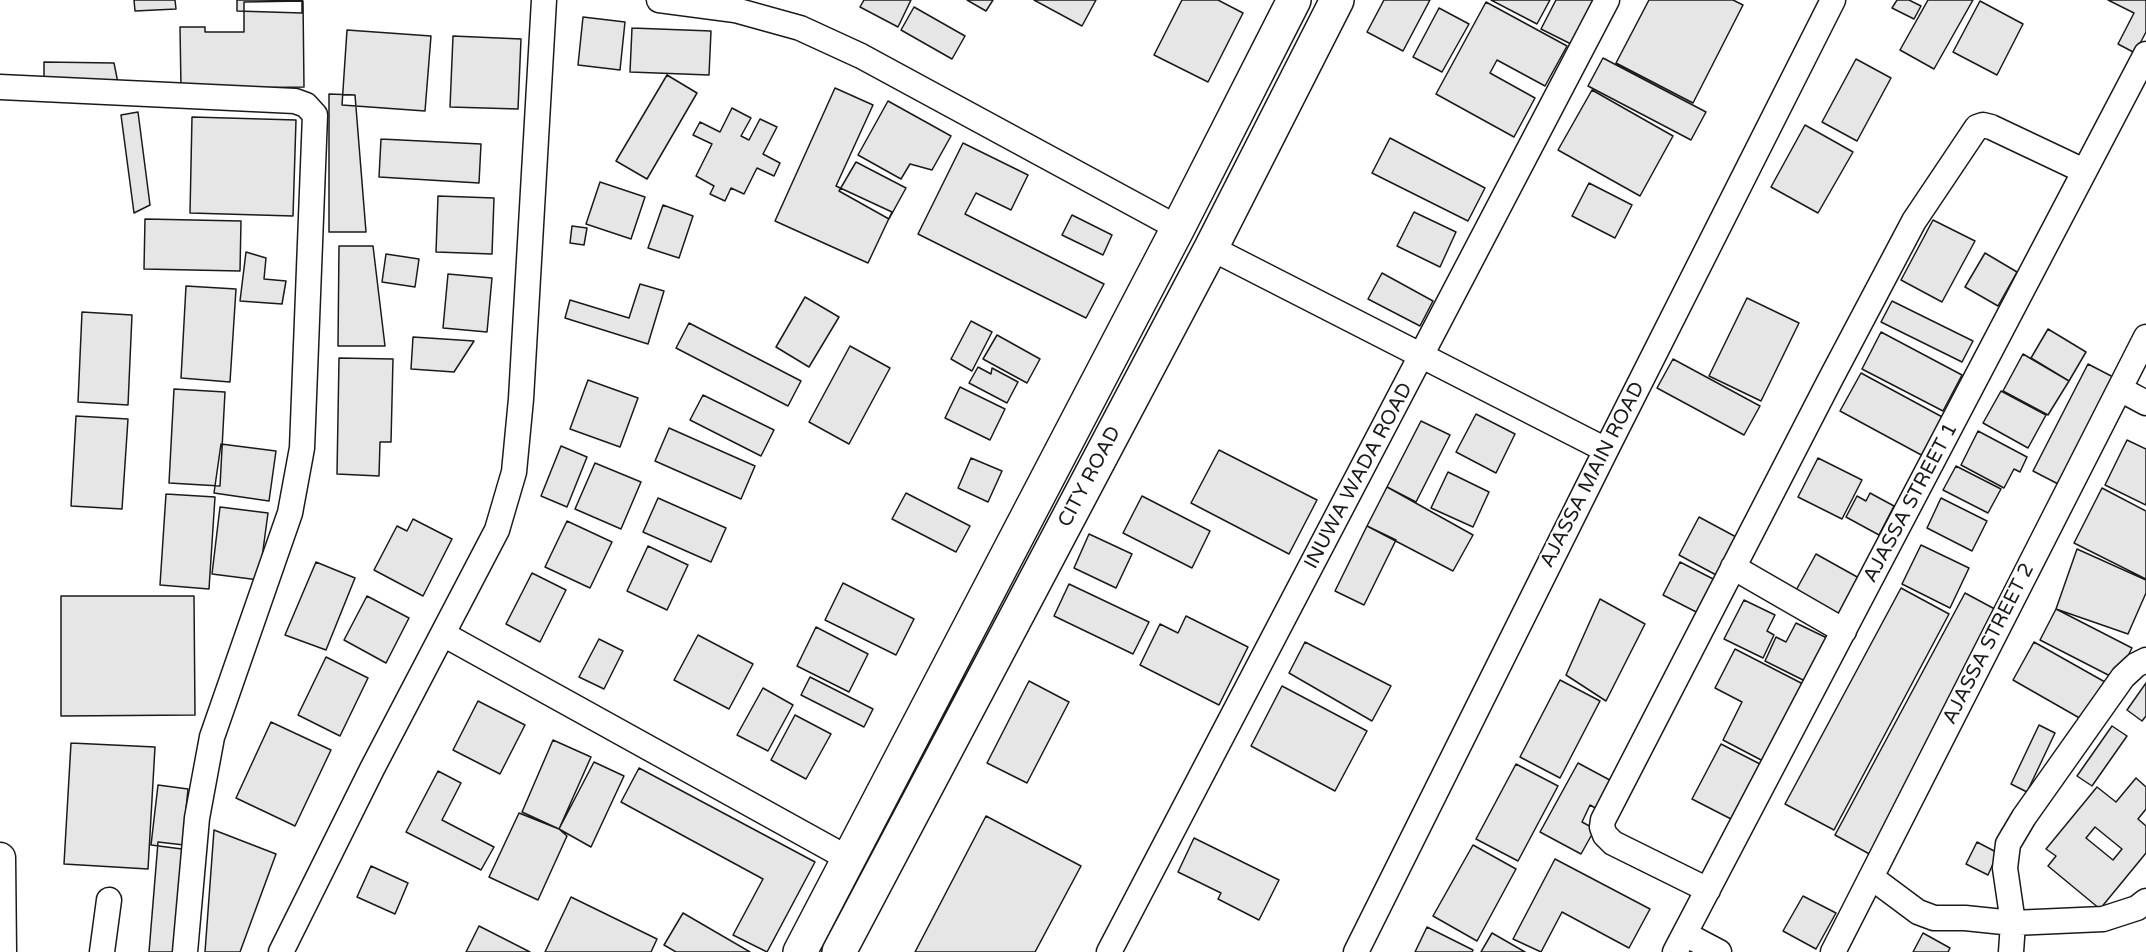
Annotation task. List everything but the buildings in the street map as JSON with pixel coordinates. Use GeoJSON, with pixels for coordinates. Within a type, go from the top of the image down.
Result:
{"type":"FeatureCollection","features":[{"type":"Feature","properties":{"kind":"highway","name":"CITY ROAD"},"geometry":{"type":"LineString","coordinates":[[800,952],[1178,228],[1294,0]]}},
{"type":"Feature","properties":{"kind":"highway","name":"CITY ROAD"},"geometry":{"type":"LineString","coordinates":[[839,952],[1211,248],[1337,0]]}},
{"type":"Feature","properties":{"kind":"main road"},"geometry":{"type":"LineString","coordinates":[[0,858],[1,952]]}},
{"type":"Feature","properties":{"kind":"street"},"geometry":{"type":"LineString","coordinates":[[281,952],[372,769],[497,530],[514,472],[522,375],[544,0]]}},
{"type":"Feature","properties":{"kind":"street"},"geometry":{"type":"LineString","coordinates":[[659,0],[735,10],[800,28],[861,56],[1178,228]]}},
{"type":"Feature","properties":{"kind":"street","name":"INUWA WADA ROAD"},"geometry":{"type":"LineString","coordinates":[[1109,952],[1607,0]]}},
{"type":"Feature","properties":{"kind":"street","name":"AJASSA MAIN ROAD"},"geometry":{"type":"LineString","coordinates":[[1356,952],[1833,0]]}},
{"type":"Feature","properties":{"kind":"street","name":"AJASSA STREET 1"},"geometry":{"type":"LineString","coordinates":[[1680,943],[2084,171],[2142,70]]}},
{"type":"Feature","properties":{"kind":"street"},"geometry":{"type":"LineString","coordinates":[[0,87],[295,101],[306,105],[315,115],[302,448],[290,513],[212,737],[197,818],[185,952]]}},
{"type":"Feature","properties":{"kind":"street"},"geometry":{"type":"LineString","coordinates":[[1708,890],[1613,843],[1605,835],[1602,827],[1603,820],[1733,567],[1914,221],[1977,127],[1983,125],[1991,127],[2084,171]]}},
{"type":"Feature","properties":{"kind":"street"},"geometry":{"type":"LineString","coordinates":[[1211,248],[1421,358],[1606,450]]}},
{"type":"Feature","properties":{"kind":"street","name":"AJASSA STREET 2"},"geometry":{"type":"LineString","coordinates":[[1833,952],[2146,338]]}},
{"type":"Feature","properties":{"kind":"street"},"geometry":{"type":"LineString","coordinates":[[2120,389],[2146,403]]}},
{"type":"Feature","properties":{"kind":"street"},"geometry":{"type":"LineString","coordinates":[[1733,567],[1844,631]]}},
{"type":"Feature","properties":{"kind":"street"},"geometry":{"type":"LineString","coordinates":[[443,634],[849,859]]}},
{"type":"Feature","properties":{"kind":"street"},"geometry":{"type":"LineString","coordinates":[[2011,952],[2013,923],[2005,868],[2008,844],[2024,817],[2123,677],[2136,665],[2146,660]]}},
{"type":"Feature","properties":{"kind":"street"},"geometry":{"type":"LineString","coordinates":[[1871,877],[1918,912],[1934,918],[1965,918],[2013,923],[2103,920],[2137,908],[2146,901]]}},
{"type":"Feature","properties":{"kind":"street"},"geometry":{"type":"LineString","coordinates":[[102,952],[110,900]]}},
{"type":"Feature","properties":{"kind":"street"},"geometry":{"type":"LineString","coordinates":[[1680,943],[1719,952]]}}]}
